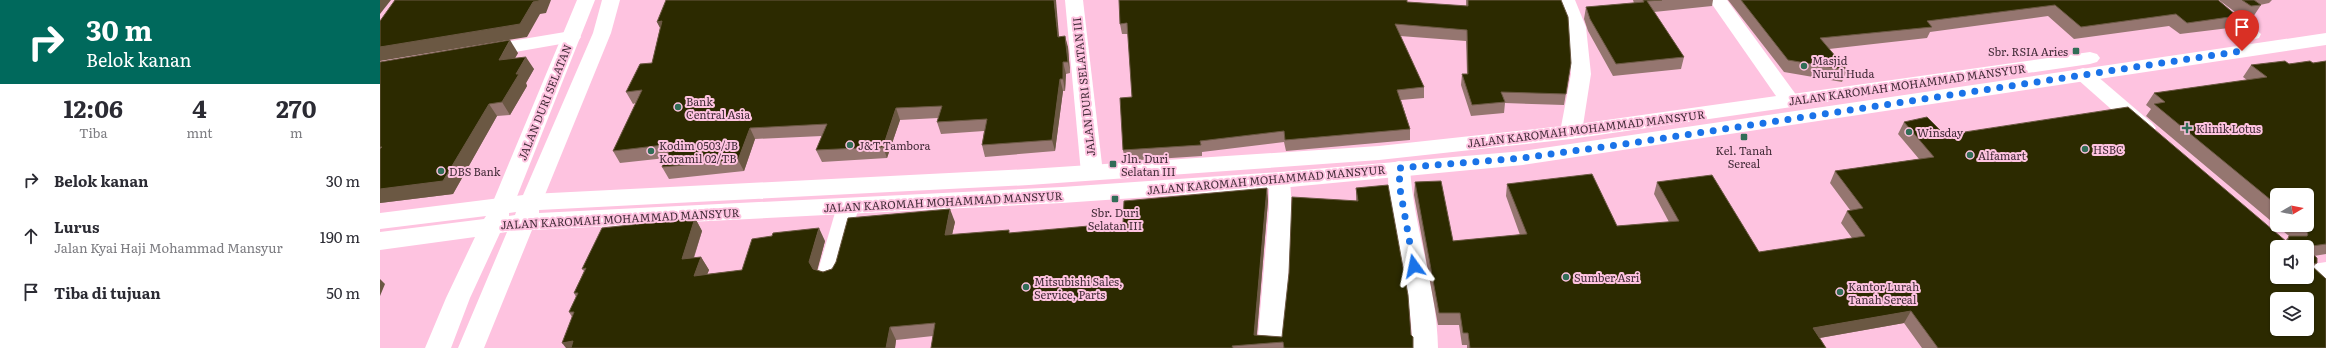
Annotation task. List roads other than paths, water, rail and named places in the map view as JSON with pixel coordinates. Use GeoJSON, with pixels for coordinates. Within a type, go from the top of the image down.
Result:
{"type":"FeatureCollection","features":[{"type":"Feature","properties":{"kind":"main road","name":"JALAN DURI SELATAN"},"geometry":{"type":"LineString","coordinates":[[438,348],[458,298],[498,215],[586,0]]}},
{"type":"Feature","properties":{"kind":"main road"},"geometry":{"type":"LineString","coordinates":[[471,348],[493,290],[528,212],[602,33],[611,0]]}},
{"type":"Feature","properties":{"kind":"main road","name":"JALAN DURI SELATAN III"},"geometry":{"type":"LineString","coordinates":[[1074,0],[1092,183]]}},
{"type":"Feature","properties":{"kind":"main road"},"geometry":{"type":"LineString","coordinates":[[1566,0],[1577,27],[1581,74],[1571,132]]}},
{"type":"Feature","properties":{"kind":"main road"},"geometry":{"type":"LineString","coordinates":[[1718,0],[1790,101]]}},
{"type":"Feature","properties":{"kind":"main road"},"geometry":{"type":"LineString","coordinates":[[2206,0],[2252,34]]}},
{"type":"Feature","properties":{"kind":"main road"},"geometry":{"type":"LineString","coordinates":[[2075,67],[2252,34],[2326,24]]}},
{"type":"Feature","properties":{"kind":"main road"},"geometry":{"type":"LineString","coordinates":[[464,55],[602,33]]}},
{"type":"Feature","properties":{"kind":"main road"},"geometry":{"type":"LineString","coordinates":[[2075,67],[2326,39]]}},
{"type":"Feature","properties":{"kind":"main road"},"geometry":{"type":"LineString","coordinates":[[2075,67],[2160,140]]}},
{"type":"Feature","properties":{"kind":"main road","name":"JALAN KAROMAH MOHAMMAD MANSYUR"},"geometry":{"type":"LineString","coordinates":[[1175,178],[1280,180],[1399,168],[1523,158],[1714,121],[2075,67]]}},
{"type":"Feature","properties":{"kind":"main road","name":"JALAN KAROMAH MOHAMMAD MANSYUR"},"geometry":{"type":"LineString","coordinates":[[498,215],[528,212],[1175,178],[1571,132],[1714,121],[1790,101],[2075,67]]}},
{"type":"Feature","properties":{"kind":"main road"},"geometry":{"type":"LineString","coordinates":[[1399,168],[1400,189],[1409,247],[1423,302],[1425,342]]}},
{"type":"Feature","properties":{"kind":"main road"},"geometry":{"type":"LineString","coordinates":[[1270,348],[1280,209],[1280,180]]}},
{"type":"Feature","properties":{"kind":"main road","name":"JALAN KAROMAH MOHAMMAD MANSYUR"},"geometry":{"type":"LineString","coordinates":[[528,212],[848,206],[1092,183]]}},
{"type":"Feature","properties":{"kind":"main road"},"geometry":{"type":"LineString","coordinates":[[828,274],[848,206]]}},
{"type":"Feature","properties":{"kind":"main road"},"geometry":{"type":"LineString","coordinates":[[380,221],[498,215]]}},
{"type":"Feature","properties":{"kind":"main road"},"geometry":{"type":"LineString","coordinates":[[380,241],[498,215]]}},
{"type":"Feature","properties":{"kind":"place","name":"Sbr. RSIA Aries"},"geometry":{"type":"Point","coordinates":[2076,51]}},
{"type":"Feature","properties":{"kind":"place","name":"Masjid Nurul Huda"},"geometry":{"type":"Point","coordinates":[1804,66]}},
{"type":"Feature","properties":{"kind":"place","name":"Bank Central Asia"},"geometry":{"type":"Point","coordinates":[678,107]}},
{"type":"Feature","properties":{"kind":"place","name":"Klinik Lotus"},"geometry":{"type":"Point","coordinates":[2187,128]}},
{"type":"Feature","properties":{"kind":"place","name":"Winsday"},"geometry":{"type":"Point","coordinates":[1909,132]}},
{"type":"Feature","properties":{"kind":"place","name":"Kel. Tanah Sereal"},"geometry":{"type":"Point","coordinates":[1744,137]}},
{"type":"Feature","properties":{"kind":"place","name":"J&T Tambora"},"geometry":{"type":"Point","coordinates":[850,145]}},
{"type":"Feature","properties":{"kind":"place","name":"HSBC"},"geometry":{"type":"Point","coordinates":[2085,149]}},
{"type":"Feature","properties":{"kind":"place","name":"Kodim 0503/JB Koramil 02/TB"},"geometry":{"type":"Point","coordinates":[651,151]}},
{"type":"Feature","properties":{"kind":"place","name":"Alfamart"},"geometry":{"type":"Point","coordinates":[1970,155]}},
{"type":"Feature","properties":{"kind":"place","name":"Jln. Duri Selatan III"},"geometry":{"type":"Point","coordinates":[1113,164]}},
{"type":"Feature","properties":{"kind":"place","name":"DBS Bank"},"geometry":{"type":"Point","coordinates":[441,171]}},
{"type":"Feature","properties":{"kind":"place","name":"Sbr. Duri Selatan III"},"geometry":{"type":"Point","coordinates":[1115,199]}},
{"type":"Feature","properties":{"kind":"place","name":"Sumber Asri"},"geometry":{"type":"Point","coordinates":[1566,277]}},
{"type":"Feature","properties":{"kind":"place","name":"Mitsubishi Sales, Service, Parts"},"geometry":{"type":"Point","coordinates":[1026,287]}},
{"type":"Feature","properties":{"kind":"place","name":"Kantor Lurah Tanah Sereal"},"geometry":{"type":"Point","coordinates":[1840,292]}}]}
